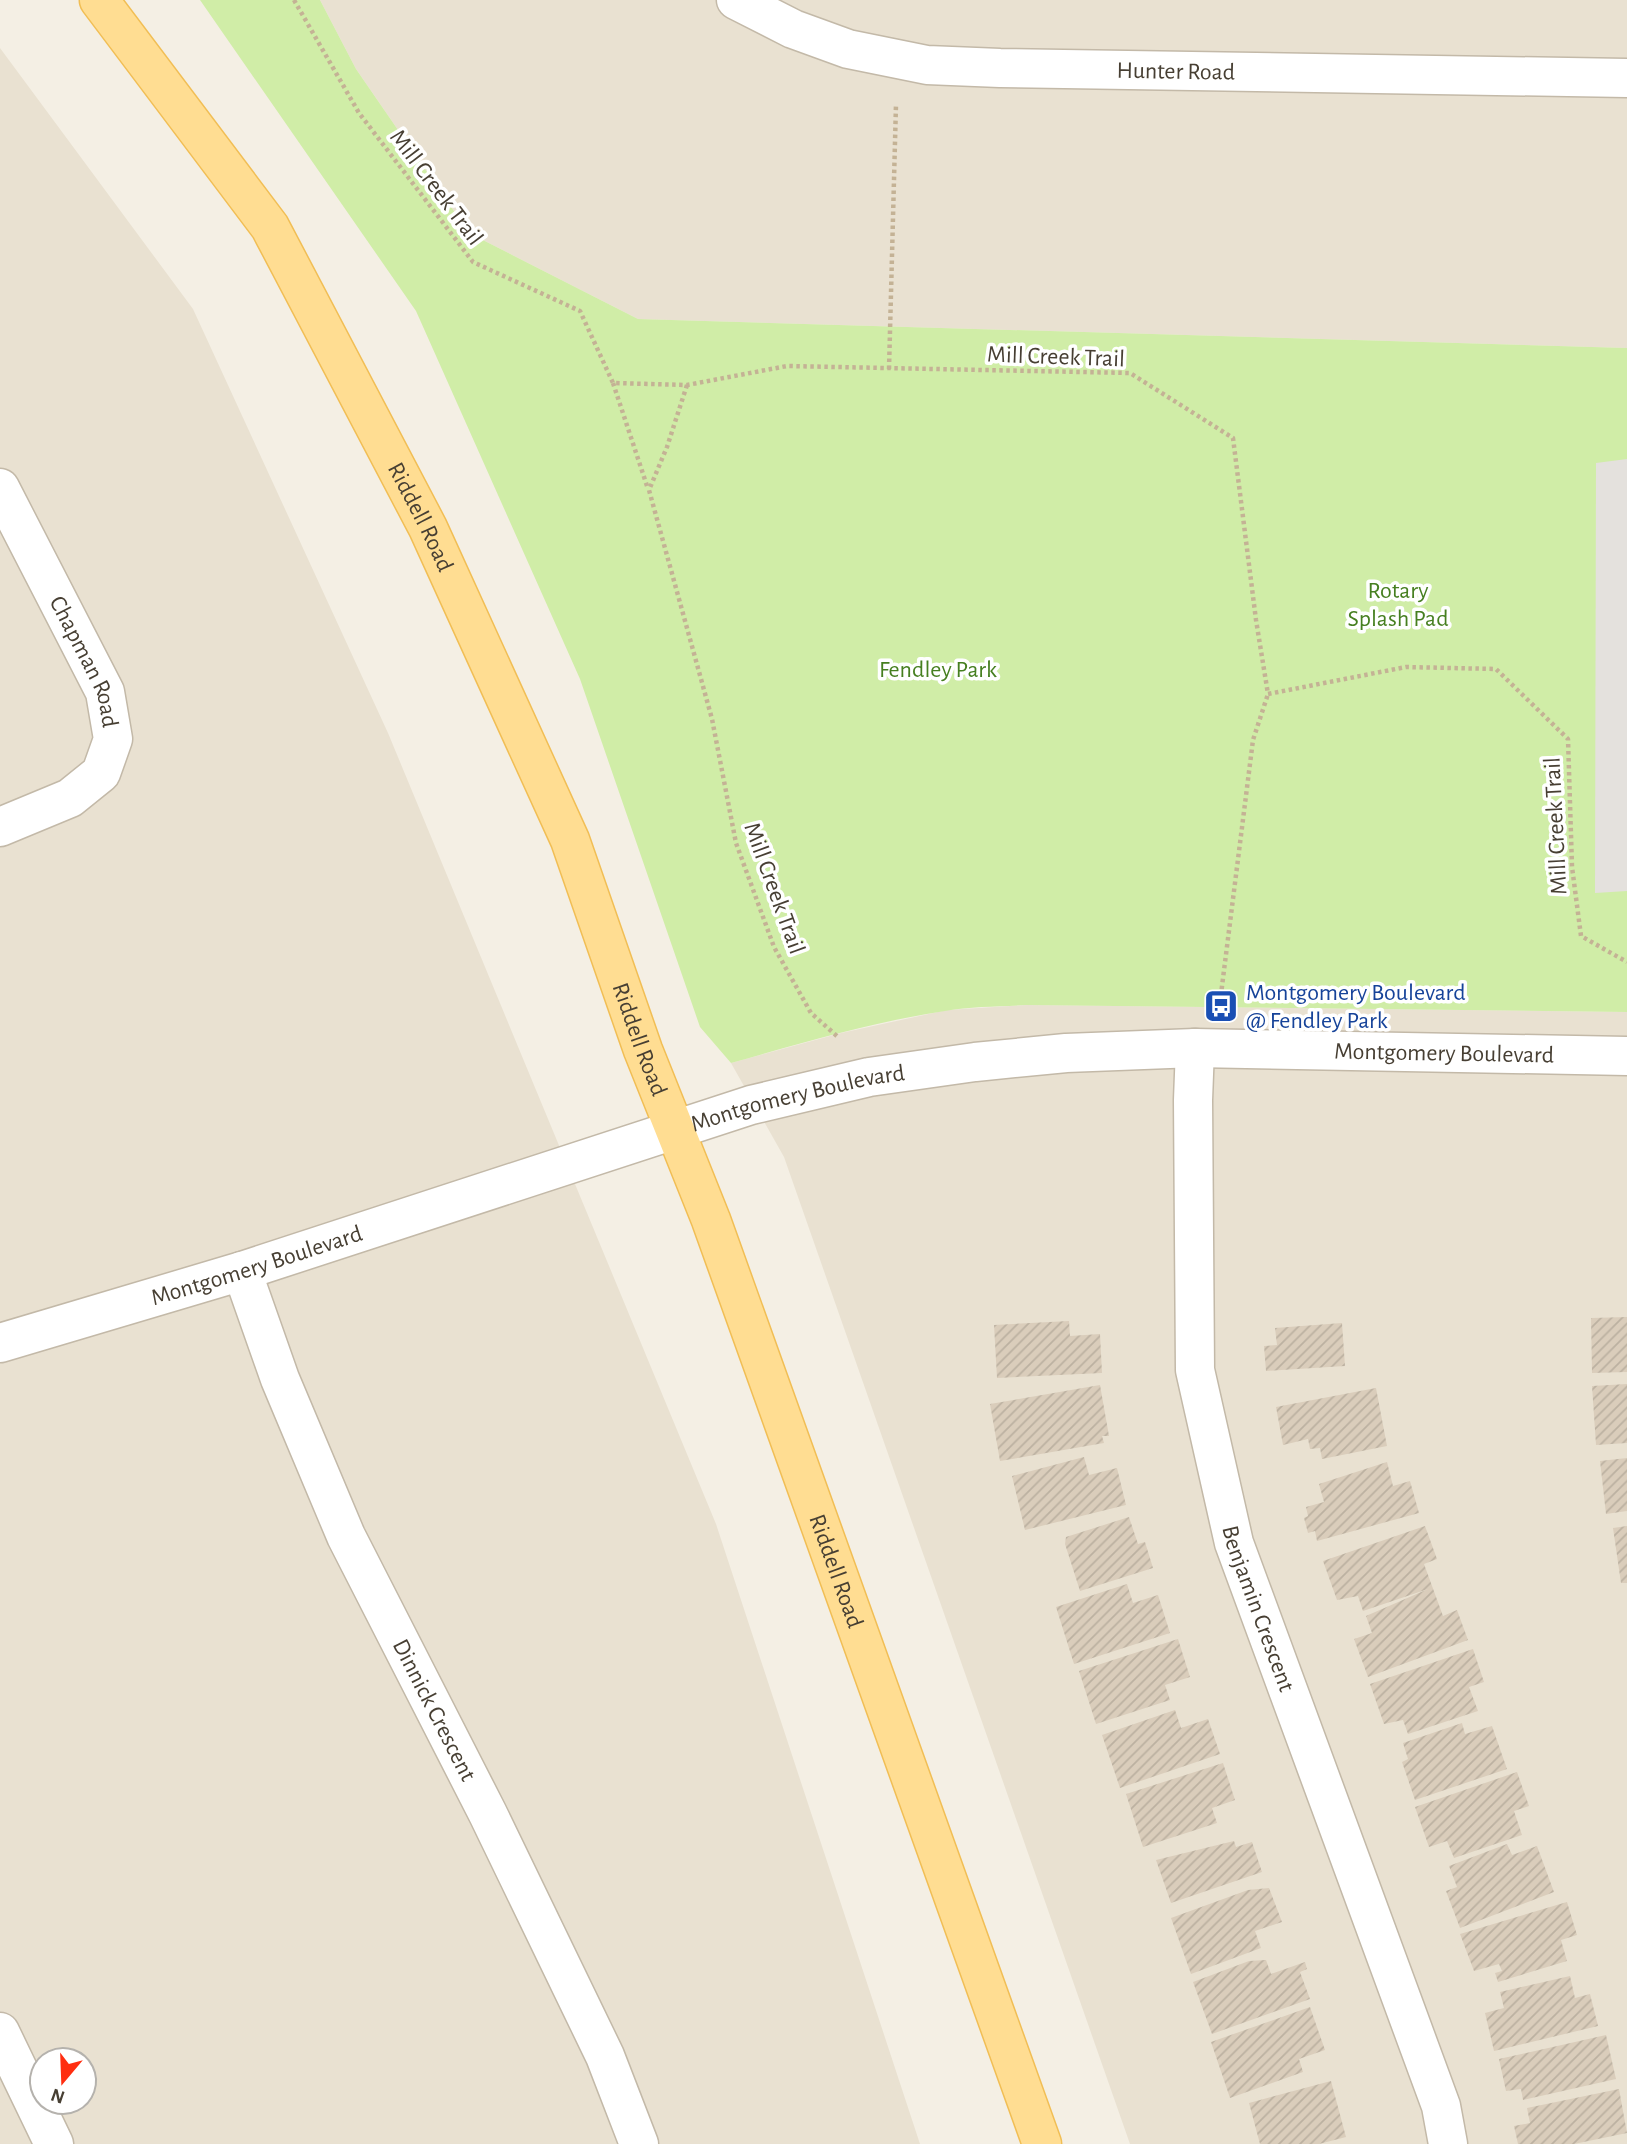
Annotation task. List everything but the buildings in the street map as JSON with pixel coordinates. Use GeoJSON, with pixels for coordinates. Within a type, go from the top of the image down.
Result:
{"type":"FeatureCollection","features":[{"type":"Feature","properties":{"kind":"main road","name":"Riddell Road"},"geometry":{"type":"LineString","coordinates":[[99,0],[270,227],[429,528],[570,840],[643,1050],[711,1220],[1042,2144]]}},
{"type":"Feature","properties":{"kind":"street","name":"Hunter Road"},"geometry":{"type":"LineString","coordinates":[[736,0],[793,29],[848,49],[927,65],[1627,78]]}},
{"type":"Feature","properties":{"kind":"street","name":"Chapman Road"},"geometry":{"type":"LineString","coordinates":[[0,488],[105,692],[113,739],[101,773],[70,798],[0,827]]}},
{"type":"Feature","properties":{"kind":"street","name":"Montgomery Boulevard"},"geometry":{"type":"LineString","coordinates":[[0,1343],[242,1271],[751,1105],[869,1077],[1066,1053],[1195,1048],[1627,1056]]}},
{"type":"Feature","properties":{"kind":"street","name":"Benjamin Crescent"},"geometry":{"type":"LineString","coordinates":[[1195,1048],[1195,1370],[1234,1542],[1441,2106],[1448,2144]]}},
{"type":"Feature","properties":{"kind":"street","name":"Dinnick Crescent"},"geometry":{"type":"LineString","coordinates":[[242,1271],[280,1378],[346,1536],[488,1814],[605,2056],[639,2144]]}},
{"type":"Feature","properties":{"kind":"street"},"geometry":{"type":"LineString","coordinates":[[0,2032],[54,2144]]}},
{"type":"Feature","properties":{"kind":"path","name":"Mill Creek Trail"},"geometry":{"type":"LineString","coordinates":[[294,0],[359,113],[472,262],[580,312],[613,383],[649,490],[712,719],[736,843],[774,947],[811,1013],[838,1037]]}},
{"type":"Feature","properties":{"kind":"path"},"geometry":{"type":"LineString","coordinates":[[889,369],[896,104]]}},
{"type":"Feature","properties":{"kind":"path","name":"Mill Creek Trail"},"geometry":{"type":"LineString","coordinates":[[613,383],[687,385],[787,366],[1130,373],[1233,438],[1268,694],[1253,740],[1219,1014]]}},
{"type":"Feature","properties":{"kind":"path"},"geometry":{"type":"LineString","coordinates":[[649,490],[667,447],[687,385]]}},
{"type":"Feature","properties":{"kind":"path","name":"Mill Creek Trail"},"geometry":{"type":"LineString","coordinates":[[1268,694],[1406,667],[1496,669],[1568,739],[1572,867],[1581,936],[1627,962]]}},
{"type":"Feature","properties":{"kind":"shaded area"},"geometry":{"type":"Polygon","coordinates":[[[320,0],[1627,0],[1627,348],[638,319],[469,233],[356,69],[320,0]]]}},
{"type":"Feature","properties":{"kind":"shaded area"},"geometry":{"type":"Polygon","coordinates":[[[0,48],[193,309],[388,733],[716,1524],[920,2144],[0,2144],[0,48]]]}},
{"type":"Feature","properties":{"kind":"shaded area"},"geometry":{"type":"Polygon","coordinates":[[[1627,459],[1627,891],[1595,893],[1596,463],[1627,459]]]}},
{"type":"Feature","properties":{"kind":"shaded area"},"geometry":{"type":"Polygon","coordinates":[[[1026,1005],[1627,1012],[1627,2144],[1130,2144],[784,1157],[731,1063],[841,1033],[947,1010],[1026,1005]]]}},
{"type":"Feature","properties":{"kind":"green space","name":"Fendley Park"},"geometry":{"type":"Polygon","coordinates":[[[200,0],[320,0],[356,69],[469,233],[638,319],[1627,348],[1627,1012],[1026,1005],[975,1007],[864,1027],[731,1063],[700,1027],[580,679],[416,311],[200,0]]]}},
{"type":"Feature","properties":{"kind":"place","name":"Montgomery Boulevard @ Fendley Park"},"geometry":{"type":"Point","coordinates":[1221,1006]}},
{"type":"Feature","properties":{"kind":"park label","name":"Rotary Splash Pad"},"geometry":{"type":"Point","coordinates":[1398,604]}}]}
